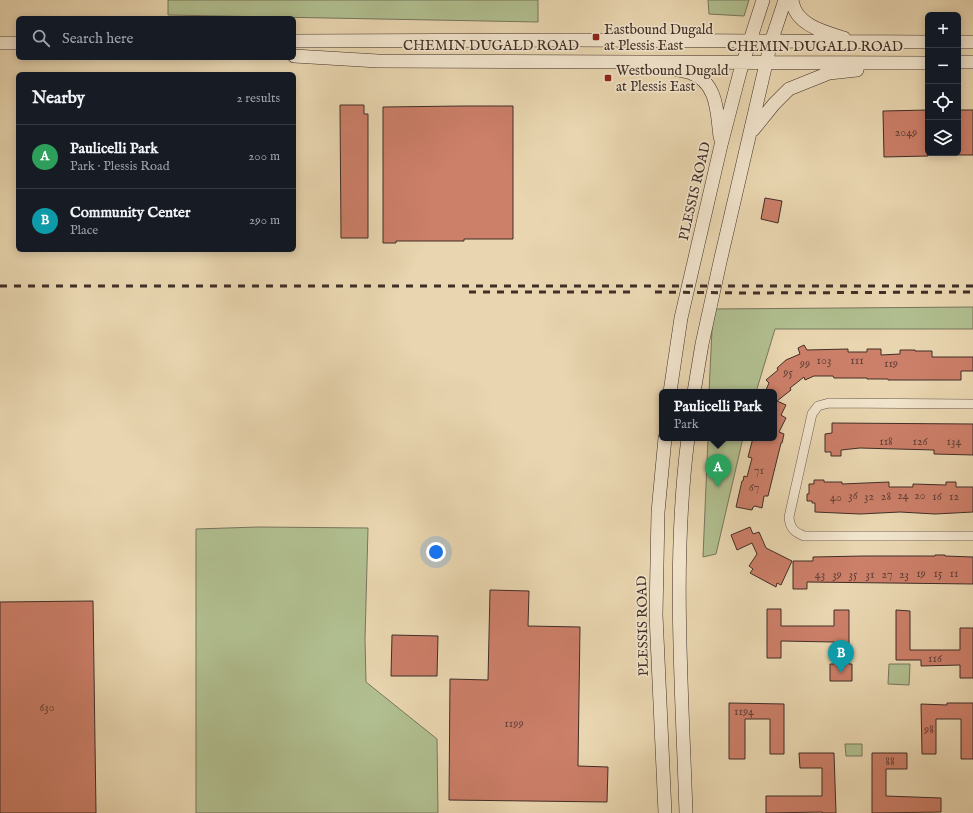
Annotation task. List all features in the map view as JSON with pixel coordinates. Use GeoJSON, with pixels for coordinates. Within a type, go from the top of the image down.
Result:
{"type":"FeatureCollection","features":[{"type":"Feature","properties":{"kind":"main road","name":"PLESSIS ROAD"},"geometry":{"type":"LineString","coordinates":[[670,389],[681,318],[722,145],[744,62],[763,0]]}},
{"type":"Feature","properties":{"kind":"main road"},"geometry":{"type":"LineString","coordinates":[[694,389],[702,344],[720,262],[767,62],[784,0]]}},
{"type":"Feature","properties":{"kind":"main road"},"geometry":{"type":"LineString","coordinates":[[792,0],[793,7],[796,12],[807,24],[855,42]]}},
{"type":"Feature","properties":{"kind":"main road","name":"CHEMIN DUGALD ROAD"},"geometry":{"type":"LineString","coordinates":[[296,41],[571,40],[925,42]]}},
{"type":"Feature","properties":{"kind":"main road"},"geometry":{"type":"LineString","coordinates":[[570,62],[571,40]]}},
{"type":"Feature","properties":{"kind":"main road"},"geometry":{"type":"LineString","coordinates":[[368,41],[371,52],[378,61]]}},
{"type":"Feature","properties":{"kind":"main road"},"geometry":{"type":"LineString","coordinates":[[961,42],[973,42]]}},
{"type":"Feature","properties":{"kind":"main road"},"geometry":{"type":"LineString","coordinates":[[0,43],[16,43]]}},
{"type":"Feature","properties":{"kind":"main road","name":"CHEMIN DUGALD ROAD"},"geometry":{"type":"LineString","coordinates":[[296,56],[378,61],[925,63]]}},
{"type":"Feature","properties":{"kind":"main road"},"geometry":{"type":"LineString","coordinates":[[641,61],[691,73],[700,78],[711,91],[716,101],[722,145]]}},
{"type":"Feature","properties":{"kind":"main road"},"geometry":{"type":"LineString","coordinates":[[961,62],[973,62]]}},
{"type":"Feature","properties":{"kind":"main road"},"geometry":{"type":"LineString","coordinates":[[750,133],[789,88],[829,72],[876,68],[899,63]]}},
{"type":"Feature","properties":{"kind":"main road","name":"PLESSIS ROAD"},"geometry":{"type":"LineString","coordinates":[[665,441],[658,512],[656,615],[665,813]]}},
{"type":"Feature","properties":{"kind":"main road"},"geometry":{"type":"LineString","coordinates":[[686,813],[679,574],[681,513],[688,441]]}},
{"type":"Feature","properties":{"kind":"street"},"geometry":{"type":"LineString","coordinates":[[973,404],[829,403],[818,406],[812,414],[789,517],[790,526],[795,532],[804,536],[973,536]]}},
{"type":"Feature","properties":{"kind":"green space"},"geometry":{"type":"Polygon","coordinates":[[[168,0],[538,0],[538,22],[296,17],[296,16],[168,15],[168,0]]]}},
{"type":"Feature","properties":{"kind":"green space"},"geometry":{"type":"Polygon","coordinates":[[[708,0],[749,0],[744,16],[709,14],[708,0]]]}},
{"type":"Feature","properties":{"kind":"green space"},"geometry":{"type":"Polygon","coordinates":[[[973,307],[973,329],[775,329],[757,389],[709,389],[713,309],[973,307]]]}},
{"type":"Feature","properties":{"kind":"green space"},"geometry":{"type":"Polygon","coordinates":[[[708,441],[742,441],[716,554],[703,557],[708,441]]]}},
{"type":"Feature","properties":{"kind":"green space"},"geometry":{"type":"Polygon","coordinates":[[[258,527],[368,528],[365,639],[366,682],[437,739],[438,813],[196,813],[196,529],[258,527]]]}},
{"type":"Feature","properties":{"kind":"green space"},"geometry":{"type":"Polygon","coordinates":[[[889,664],[910,664],[909,685],[888,684],[889,664]]]}},
{"type":"Feature","properties":{"kind":"green space"},"geometry":{"type":"Polygon","coordinates":[[[845,744],[862,744],[862,756],[846,756],[845,744]]]}},
{"type":"Feature","properties":{"kind":"building"},"geometry":{"type":"Polygon","coordinates":[[[340,105],[364,105],[364,114],[368,114],[368,238],[341,238],[340,105]]]}},
{"type":"Feature","properties":{"kind":"building"},"geometry":{"type":"Polygon","coordinates":[[[513,106],[513,239],[396,241],[396,243],[383,243],[383,107],[513,106]]]}},
{"type":"Feature","properties":{"kind":"building"},"geometry":{"type":"Polygon","coordinates":[[[925,110],[925,156],[928,156],[884,157],[883,111],[925,110]]]}},
{"type":"Feature","properties":{"kind":"building"},"geometry":{"type":"Polygon","coordinates":[[[961,110],[973,110],[973,155],[961,155],[961,110]]]}},
{"type":"Feature","properties":{"kind":"building"},"geometry":{"type":"Polygon","coordinates":[[[765,198],[782,201],[778,223],[761,219],[765,198]]]}},
{"type":"Feature","properties":{"kind":"building"},"geometry":{"type":"Polygon","coordinates":[[[804,345],[807,350],[848,349],[848,352],[867,352],[867,349],[881,349],[881,355],[900,354],[900,350],[932,351],[932,357],[973,357],[973,371],[961,371],[961,380],[888,380],[814,376],[805,380],[804,377],[777,401],[777,389],[766,389],[769,383],[766,380],[778,370],[777,368],[786,360],[800,354],[798,348],[804,345]]]}},
{"type":"Feature","properties":{"kind":"building"},"geometry":{"type":"Polygon","coordinates":[[[777,401],[786,405],[781,415],[786,418],[779,432],[784,434],[768,496],[764,496],[762,508],[755,506],[752,510],[736,507],[742,481],[744,476],[747,477],[752,458],[748,457],[752,441],[777,441],[777,401]]]}},
{"type":"Feature","properties":{"kind":"building"},"geometry":{"type":"Polygon","coordinates":[[[832,423],[973,424],[973,455],[934,454],[934,450],[860,448],[841,450],[841,456],[831,456],[831,452],[825,452],[825,434],[832,433],[832,423]]]}},
{"type":"Feature","properties":{"kind":"building"},"geometry":{"type":"Polygon","coordinates":[[[814,480],[824,480],[824,482],[842,482],[842,484],[889,482],[889,487],[913,487],[913,484],[946,485],[946,482],[956,482],[956,487],[973,487],[973,512],[935,514],[900,512],[860,514],[815,512],[815,503],[812,503],[812,501],[807,501],[809,484],[814,484],[814,480]]]}},
{"type":"Feature","properties":{"kind":"building"},"geometry":{"type":"Polygon","coordinates":[[[750,527],[753,534],[759,532],[766,548],[792,561],[781,585],[777,583],[776,587],[750,573],[753,569],[749,566],[757,554],[752,543],[737,550],[731,535],[750,527]]]}},
{"type":"Feature","properties":{"kind":"building"},"geometry":{"type":"Polygon","coordinates":[[[935,555],[973,557],[973,584],[807,582],[807,589],[793,589],[793,561],[813,561],[813,557],[935,555]]]}},
{"type":"Feature","properties":{"kind":"building"},"geometry":{"type":"Polygon","coordinates":[[[490,590],[529,591],[528,626],[580,627],[578,766],[608,767],[607,802],[449,800],[450,679],[488,680],[490,590]]]}},
{"type":"Feature","properties":{"kind":"building"},"geometry":{"type":"Polygon","coordinates":[[[93,601],[96,813],[0,813],[0,602],[93,601]]]}},
{"type":"Feature","properties":{"kind":"building"},"geometry":{"type":"Polygon","coordinates":[[[767,609],[781,609],[781,626],[834,626],[834,610],[849,610],[849,664],[852,664],[852,681],[830,681],[830,664],[834,664],[834,642],[781,641],[781,658],[767,658],[767,609]]]}},
{"type":"Feature","properties":{"kind":"building"},"geometry":{"type":"Polygon","coordinates":[[[896,610],[910,611],[910,650],[960,650],[960,628],[973,628],[973,678],[960,678],[960,665],[921,666],[921,660],[896,660],[896,610]]]}},
{"type":"Feature","properties":{"kind":"building"},"geometry":{"type":"Polygon","coordinates":[[[392,635],[438,636],[437,676],[391,676],[392,635]]]}},
{"type":"Feature","properties":{"kind":"building"},"geometry":{"type":"Polygon","coordinates":[[[729,703],[784,704],[784,754],[770,754],[770,719],[745,719],[745,759],[729,759],[729,703]]]}},
{"type":"Feature","properties":{"kind":"building"},"geometry":{"type":"Polygon","coordinates":[[[947,703],[973,703],[973,759],[961,759],[961,719],[936,719],[936,754],[922,754],[921,704],[947,705],[947,703]]]}},
{"type":"Feature","properties":{"kind":"building"},"geometry":{"type":"Polygon","coordinates":[[[799,753],[834,753],[836,813],[766,813],[766,796],[822,796],[822,768],[800,768],[799,753]]]}},
{"type":"Feature","properties":{"kind":"building"},"geometry":{"type":"Polygon","coordinates":[[[872,753],[907,753],[907,769],[886,769],[886,796],[941,798],[941,812],[872,813],[872,753]]]}},
{"type":"Feature","properties":{"kind":"railway"},"geometry":{"type":"LineString","coordinates":[[0,286],[973,286]]}},
{"type":"Feature","properties":{"kind":"railway"},"geometry":{"type":"LineString","coordinates":[[469,292],[631,292]]}},
{"type":"Feature","properties":{"kind":"railway"},"geometry":{"type":"LineString","coordinates":[[655,292],[973,292]]}},
{"type":"Feature","properties":{"kind":"place","name":"Eastbound Dugald at Plessis East"},"geometry":{"type":"Point","coordinates":[596,37]}},
{"type":"Feature","properties":{"kind":"place","name":"Westbound Dugald at Plessis East"},"geometry":{"type":"Point","coordinates":[608,78]}},
{"type":"Feature","properties":{"kind":"place","name":"Paulicelli Park"},"geometry":{"type":"Point","coordinates":[718,487]}},
{"type":"Feature","properties":{"kind":"place","name":"Community Center"},"geometry":{"type":"Point","coordinates":[841,673]}}]}
